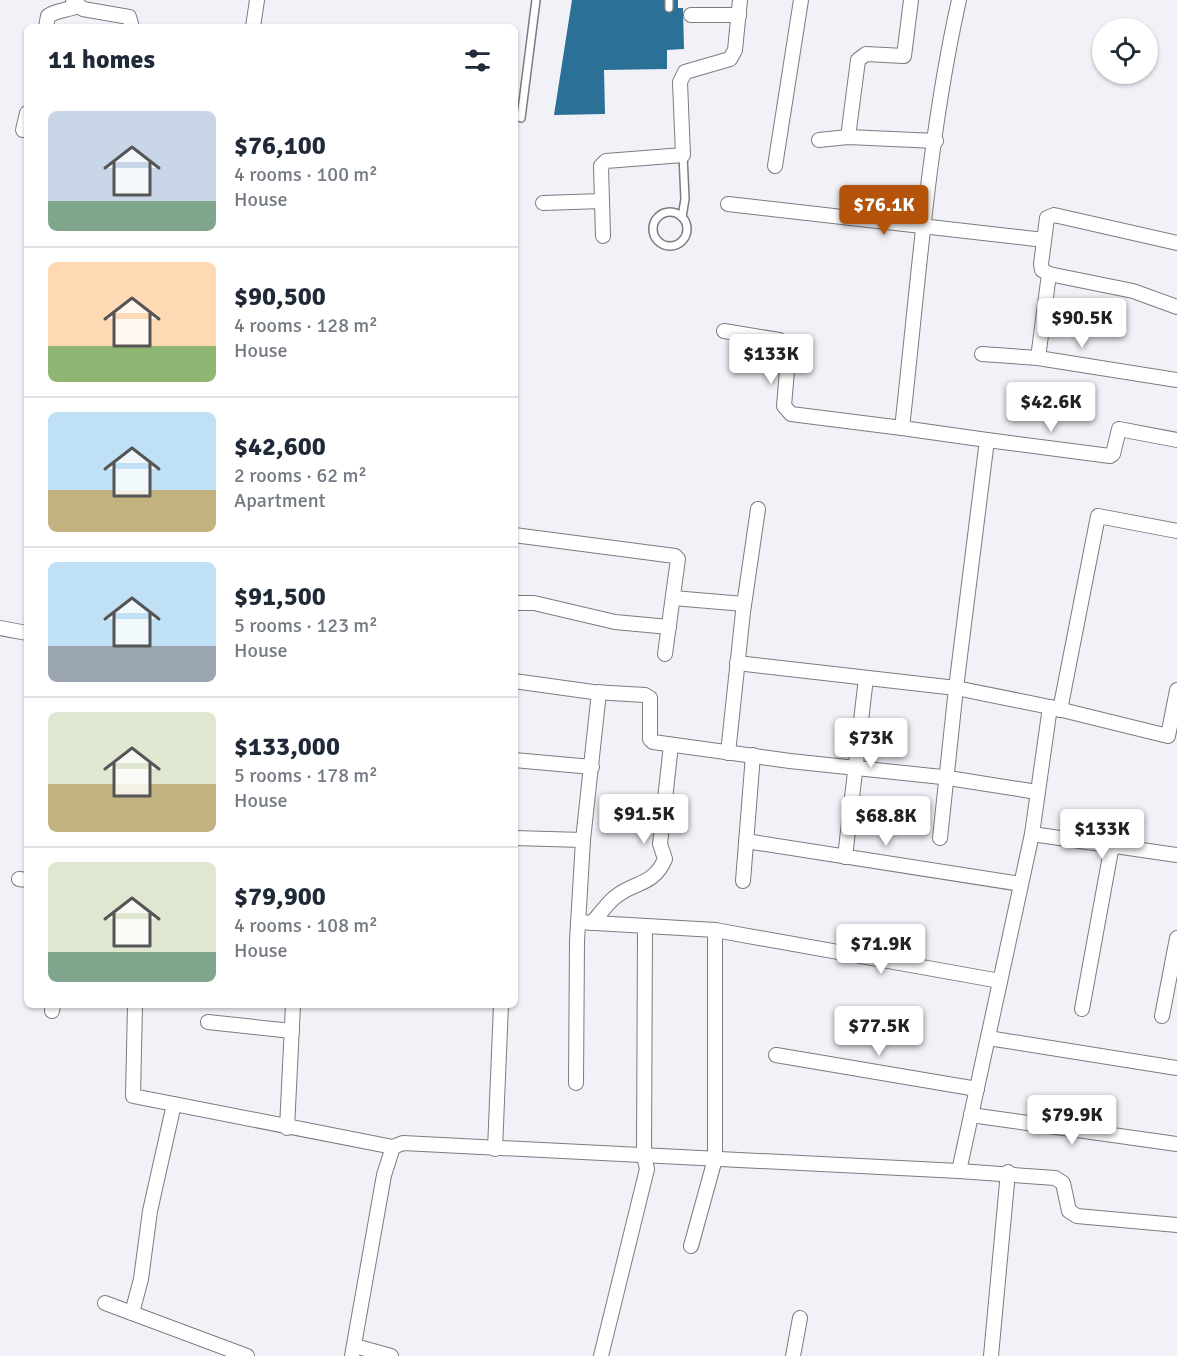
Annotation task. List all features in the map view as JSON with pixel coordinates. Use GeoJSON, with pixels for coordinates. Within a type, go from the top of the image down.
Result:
{"type":"FeatureCollection","features":[{"type":"Feature","properties":{"kind":"street"},"geometry":{"type":"LineString","coordinates":[[253,24],[257,0]]}},
{"type":"Feature","properties":{"kind":"street"},"geometry":{"type":"LineString","coordinates":[[603,236],[601,166],[606,161],[682,155],[680,82],[685,72],[730,59],[735,50],[740,0]]}},
{"type":"Feature","properties":{"kind":"street"},"geometry":{"type":"LineString","coordinates":[[775,166],[801,0]]}},
{"type":"Feature","properties":{"kind":"street"},"geometry":{"type":"LineString","coordinates":[[848,137],[858,60],[866,54],[904,56],[911,0]]}},
{"type":"Feature","properties":{"kind":"street"},"geometry":{"type":"LineString","coordinates":[[902,428],[936,141],[951,31],[959,0]]}},
{"type":"Feature","properties":{"kind":"street"},"geometry":{"type":"LineString","coordinates":[[47,24],[48,16],[52,13],[65,12],[76,3],[129,17],[131,24]]}},
{"type":"Feature","properties":{"kind":"street"},"geometry":{"type":"LineString","coordinates":[[691,15],[739,15]]}},
{"type":"Feature","properties":{"kind":"street"},"geometry":{"type":"LineString","coordinates":[[23,130],[24,126]]}},
{"type":"Feature","properties":{"kind":"street"},"geometry":{"type":"LineString","coordinates":[[819,140],[848,137],[936,141]]}},
{"type":"Feature","properties":{"kind":"street"},"geometry":{"type":"LineString","coordinates":[[543,203],[602,201]]}},
{"type":"Feature","properties":{"kind":"street"},"geometry":{"type":"LineString","coordinates":[[728,204],[1044,240]]}},
{"type":"Feature","properties":{"kind":"street"},"geometry":{"type":"LineString","coordinates":[[1177,243],[1054,215],[1047,218],[1042,270],[1133,291],[1177,307]]}},
{"type":"Feature","properties":{"kind":"street"},"geometry":{"type":"LineString","coordinates":[[1038,358],[1049,273]]}},
{"type":"Feature","properties":{"kind":"street"},"geometry":{"type":"LineString","coordinates":[[724,331],[779,340],[789,347],[784,406],[791,414],[1110,456],[1113,454],[1119,429],[1177,440]]}},
{"type":"Feature","properties":{"kind":"street"},"geometry":{"type":"LineString","coordinates":[[982,354],[1038,358],[1177,380]]}},
{"type":"Feature","properties":{"kind":"street"},"geometry":{"type":"LineString","coordinates":[[940,838],[987,440]]}},
{"type":"Feature","properties":{"kind":"street"},"geometry":{"type":"LineString","coordinates":[[728,753],[744,604],[758,509]]}},
{"type":"Feature","properties":{"kind":"street"},"geometry":{"type":"LineString","coordinates":[[959,1171],[1032,834],[1037,792],[1098,516],[1177,531]]}},
{"type":"Feature","properties":{"kind":"street"},"geometry":{"type":"LineString","coordinates":[[518,536],[675,556],[678,559],[665,654]]}},
{"type":"Feature","properties":{"kind":"street"},"geometry":{"type":"LineString","coordinates":[[673,597],[744,604]]}},
{"type":"Feature","properties":{"kind":"street"},"geometry":{"type":"LineString","coordinates":[[518,603],[534,603],[615,621],[669,627]]}},
{"type":"Feature","properties":{"kind":"street"},"geometry":{"type":"LineString","coordinates":[[0,628],[24,632]]}},
{"type":"Feature","properties":{"kind":"street"},"geometry":{"type":"LineString","coordinates":[[737,663],[956,688],[1055,708],[1168,736],[1177,690]]}},
{"type":"Feature","properties":{"kind":"street"},"geometry":{"type":"LineString","coordinates":[[845,857],[866,678]]}},
{"type":"Feature","properties":{"kind":"street"},"geometry":{"type":"LineString","coordinates":[[518,682],[650,698],[650,739],[671,745],[946,778],[1037,792]]}},
{"type":"Feature","properties":{"kind":"street"},"geometry":{"type":"LineString","coordinates":[[576,1083],[585,922],[583,840],[599,692]]}},
{"type":"Feature","properties":{"kind":"street"},"geometry":{"type":"LineString","coordinates":[[585,922],[614,897],[648,881],[660,870],[665,860],[660,844],[671,745]]}},
{"type":"Feature","properties":{"kind":"street"},"geometry":{"type":"LineString","coordinates":[[743,881],[753,755]]}},
{"type":"Feature","properties":{"kind":"street"},"geometry":{"type":"LineString","coordinates":[[518,760],[592,767]]}},
{"type":"Feature","properties":{"kind":"street"},"geometry":{"type":"LineString","coordinates":[[1032,834],[1177,855]]}},
{"type":"Feature","properties":{"kind":"street"},"geometry":{"type":"LineString","coordinates":[[518,838],[583,840]]}},
{"type":"Feature","properties":{"kind":"street"},"geometry":{"type":"LineString","coordinates":[[746,841],[1021,884]]}},
{"type":"Feature","properties":{"kind":"street"},"geometry":{"type":"LineString","coordinates":[[1082,1009],[1112,845]]}},
{"type":"Feature","properties":{"kind":"street"},"geometry":{"type":"LineString","coordinates":[[585,922],[715,930],[1000,981]]}},
{"type":"Feature","properties":{"kind":"street"},"geometry":{"type":"LineString","coordinates":[[602,1356],[647,1168],[644,1156],[645,926]]}},
{"type":"Feature","properties":{"kind":"street"},"geometry":{"type":"LineString","coordinates":[[691,1246],[715,1159],[715,930]]}},
{"type":"Feature","properties":{"kind":"street"},"geometry":{"type":"LineString","coordinates":[[1162,1016],[1177,938]]}},
{"type":"Feature","properties":{"kind":"street"},"geometry":{"type":"LineString","coordinates":[[135,1008],[133,1096],[393,1147],[403,1143],[1008,1172],[1055,1178],[1063,1183],[1069,1211],[1077,1216],[1177,1225]]}},
{"type":"Feature","properties":{"kind":"street"},"geometry":{"type":"LineString","coordinates":[[287,1128],[293,1008]]}},
{"type":"Feature","properties":{"kind":"street"},"geometry":{"type":"LineString","coordinates":[[495,1149],[501,1008]]}},
{"type":"Feature","properties":{"kind":"street"},"geometry":{"type":"LineString","coordinates":[[208,1022],[292,1031]]}},
{"type":"Feature","properties":{"kind":"street"},"geometry":{"type":"LineString","coordinates":[[988,1038],[1177,1068]]}},
{"type":"Feature","properties":{"kind":"street"},"geometry":{"type":"LineString","coordinates":[[776,1055],[977,1089]]}},
{"type":"Feature","properties":{"kind":"street"},"geometry":{"type":"LineString","coordinates":[[132,1313],[141,1279],[150,1211],[174,1104]]}},
{"type":"Feature","properties":{"kind":"street"},"geometry":{"type":"LineString","coordinates":[[971,1115],[1177,1144]]}},
{"type":"Feature","properties":{"kind":"street"},"geometry":{"type":"LineString","coordinates":[[390,1356],[353,1351],[384,1175],[393,1147]]}},
{"type":"Feature","properties":{"kind":"street"},"geometry":{"type":"LineString","coordinates":[[991,1356],[1008,1172]]}},
{"type":"Feature","properties":{"kind":"street"},"geometry":{"type":"LineString","coordinates":[[105,1304],[247,1356]]}},
{"type":"Feature","properties":{"kind":"street"},"geometry":{"type":"LineString","coordinates":[[793,1356],[800,1318]]}},
{"type":"Feature","properties":{"kind":"lane"},"geometry":{"type":"LineString","coordinates":[[521,118],[536,0]]}},
{"type":"Feature","properties":{"kind":"lane"},"geometry":{"type":"LineString","coordinates":[[669,0],[669,8]]}},
{"type":"Feature","properties":{"kind":"lane"},"geometry":{"type":"LineString","coordinates":[[682,155],[685,199],[682,217],[687,232],[684,240],[676,246],[667,247],[659,243],[653,236],[652,226],[656,218],[672,211],[682,217]]}},
{"type":"Feature","properties":{"kind":"building"},"geometry":{"type":"Polygon","coordinates":[[[572,0],[678,0],[678,8],[683,8],[684,49],[667,50],[667,69],[604,70],[605,114],[554,115],[572,0]]]}}]}
